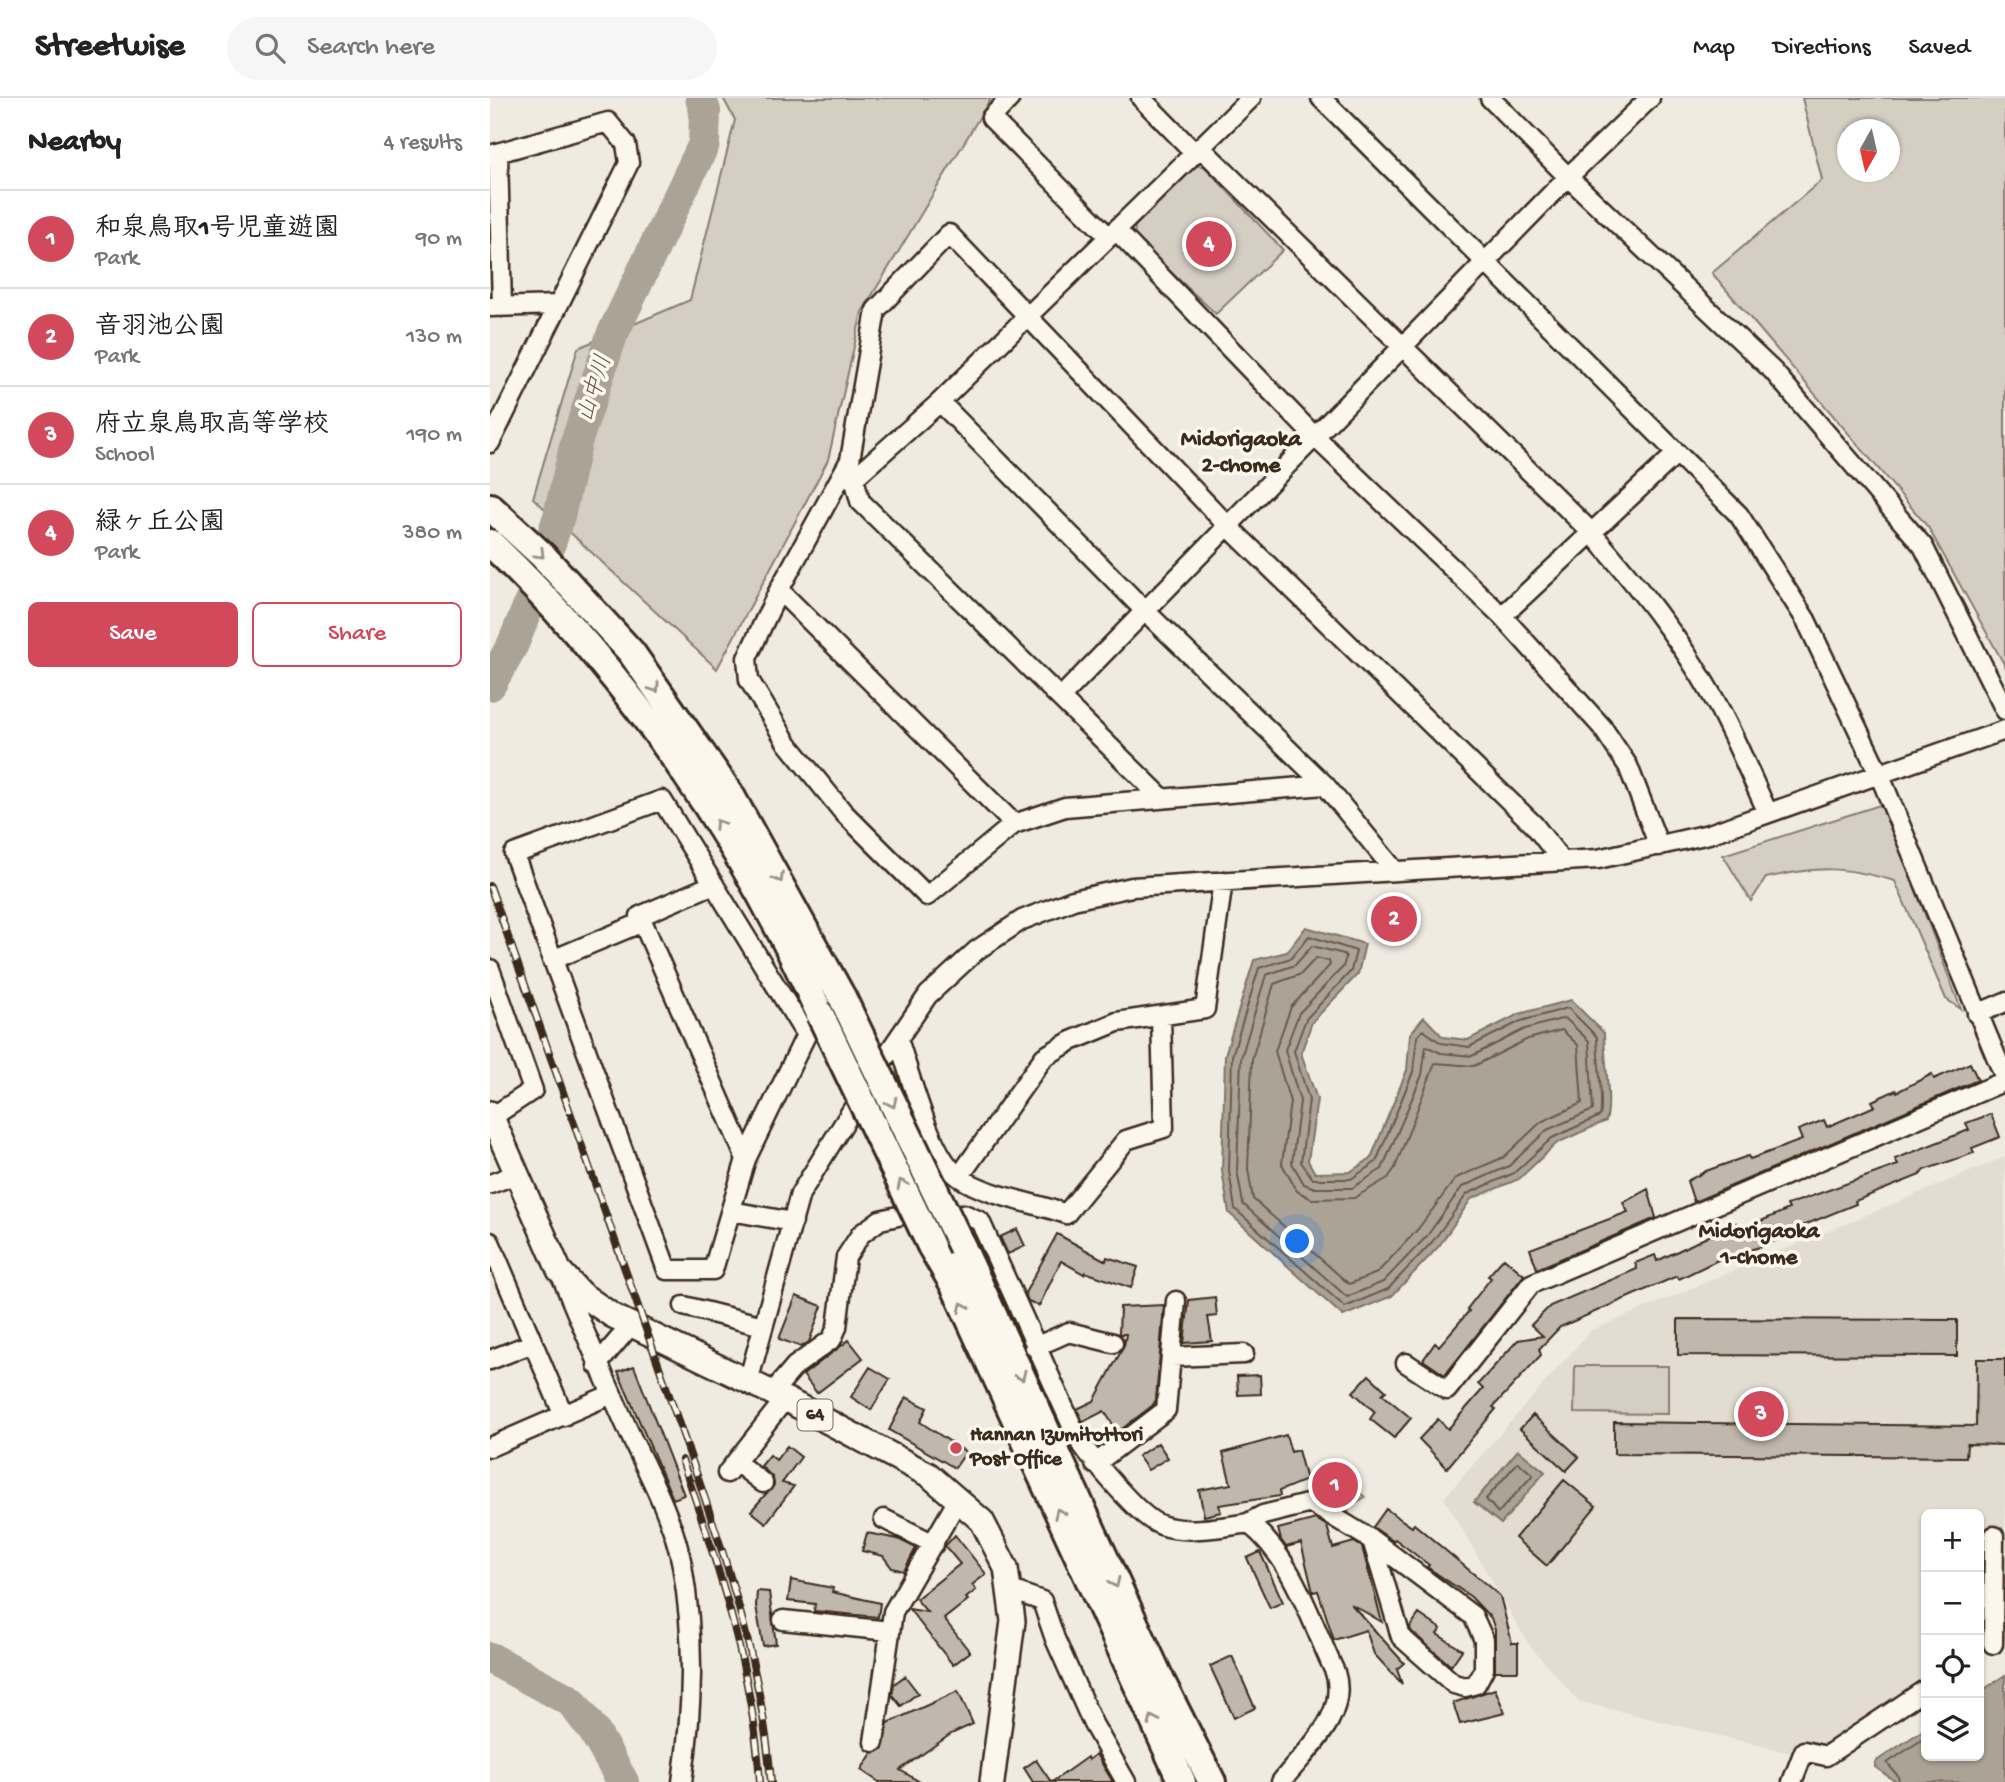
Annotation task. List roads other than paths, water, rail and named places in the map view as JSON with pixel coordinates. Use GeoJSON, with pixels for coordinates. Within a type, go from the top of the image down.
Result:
{"type":"FeatureCollection","features":[{"type":"Feature","properties":{"kind":"highway"},"geometry":{"type":"LineString","coordinates":[[490,507],[542,556],[631,653],[730,794],[842,997],[1145,1646],[1212,1782]]}},
{"type":"Feature","properties":{"kind":"highway"},"geometry":{"type":"LineString","coordinates":[[490,543],[599,658],[718,821],[797,962],[931,1246],[955,1287],[1182,1782]]}},
{"type":"Feature","properties":{"kind":"main road","name":"64"},"geometry":{"type":"LineString","coordinates":[[491,1115],[559,1270],[580,1293],[631,1325],[778,1396],[929,1475],[959,1498],[982,1521],[996,1544],[1011,1590],[1013,1621],[992,1782]]}},
{"type":"Feature","properties":{"kind":"street"},"geometry":{"type":"LineString","coordinates":[[1010,98],[991,118],[1112,234],[1314,436],[1502,616],[1602,727],[1628,766],[1659,846]]}},
{"type":"Feature","properties":{"kind":"street"},"geometry":{"type":"LineString","coordinates":[[1141,98],[1198,150],[1591,532],[1633,581],[1680,644],[1714,698],[1768,813]]}},
{"type":"Feature","properties":{"kind":"street"},"geometry":{"type":"LineString","coordinates":[[854,478],[940,402],[1251,98]]}},
{"type":"Feature","properties":{"kind":"street"},"geometry":{"type":"LineString","coordinates":[[1321,98],[1489,262],[1676,454],[1739,514],[1806,620],[1880,776],[2005,1080],[1531,1284],[1447,1390],[1406,1363]]}},
{"type":"Feature","properties":{"kind":"street"},"geometry":{"type":"LineString","coordinates":[[1490,98],[1568,177],[1773,372],[1923,546],[2005,710]]}},
{"type":"Feature","properties":{"kind":"street"},"geometry":{"type":"LineString","coordinates":[[1061,697],[1314,436],[1489,262],[1568,177],[1650,98]]}},
{"type":"Feature","properties":{"kind":"street"},"geometry":{"type":"LineString","coordinates":[[490,443],[629,163],[626,144],[608,122],[494,155],[496,307],[558,305]]}},
{"type":"Feature","properties":{"kind":"street"},"geometry":{"type":"LineString","coordinates":[[1325,785],[1065,807],[1014,824],[928,896],[843,812],[787,743],[749,680],[747,659],[779,590],[850,460],[876,310],[949,234],[1228,526],[1534,825],[1562,861]]}},
{"type":"Feature","properties":{"kind":"street"},"geometry":{"type":"LineString","coordinates":[[940,402],[1144,610],[1325,785],[1395,871]]}},
{"type":"Feature","properties":{"kind":"street"},"geometry":{"type":"LineString","coordinates":[[1502,616],[1676,454]]}},
{"type":"Feature","properties":{"kind":"street"},"geometry":{"type":"LineString","coordinates":[[850,460],[860,501],[1161,797]]}},
{"type":"Feature","properties":{"kind":"street"},"geometry":{"type":"LineString","coordinates":[[779,590],[1014,824]]}},
{"type":"Feature","properties":{"kind":"street"},"geometry":{"type":"LineString","coordinates":[[748,1382],[800,1194],[821,1157],[928,995],[977,950],[1022,920],[1073,900],[1132,887],[1598,859],[1709,834],[2005,730]]}},
{"type":"Feature","properties":{"kind":"street"},"geometry":{"type":"LineString","coordinates":[[663,800],[806,1035],[747,1159],[713,1270],[667,1270],[552,960],[514,854],[663,800]]}},
{"type":"Feature","properties":{"kind":"street"},"geometry":{"type":"LineString","coordinates":[[959,1177],[1044,1056],[1117,1022],[1205,1009],[1223,881]]}},
{"type":"Feature","properties":{"kind":"street"},"geometry":{"type":"LineString","coordinates":[[714,884],[640,916],[747,1159]]}},
{"type":"Feature","properties":{"kind":"street"},"geometry":{"type":"LineString","coordinates":[[552,960],[643,922]]}},
{"type":"Feature","properties":{"kind":"street"},"geometry":{"type":"LineString","coordinates":[[490,969],[533,1090],[491,1115]]}},
{"type":"Feature","properties":{"kind":"street"},"geometry":{"type":"LineString","coordinates":[[1977,1014],[2005,1002]]}},
{"type":"Feature","properties":{"kind":"street"},"geometry":{"type":"LineString","coordinates":[[898,1039],[939,1156],[959,1177],[990,1191],[1066,1214],[1126,1140],[1164,1128],[1161,1017]]}},
{"type":"Feature","properties":{"kind":"street"},"geometry":{"type":"LineString","coordinates":[[490,1184],[517,1174]]}},
{"type":"Feature","properties":{"kind":"street"},"geometry":{"type":"LineString","coordinates":[[731,1211],[793,1222]]}},
{"type":"Feature","properties":{"kind":"street"},"geometry":{"type":"LineString","coordinates":[[764,1483],[732,1468],[795,1366],[832,1339],[837,1327],[844,1265],[861,1234],[880,1220],[902,1215],[964,1214],[980,1221],[1078,1439],[1095,1464],[1153,1522],[1178,1528],[1248,1523],[1263,1515],[1311,1503],[1372,1540],[1473,1616],[1483,1640],[1484,1669],[1476,1684],[1465,1687],[1454,1684],[1401,1637],[1372,1540]]}},
{"type":"Feature","properties":{"kind":"street"},"geometry":{"type":"LineString","coordinates":[[490,1242],[496,1271],[533,1343],[564,1416]]}},
{"type":"Feature","properties":{"kind":"street"},"geometry":{"type":"LineString","coordinates":[[559,1270],[597,1365],[663,1504],[682,1563],[692,1648],[693,1708],[682,1782]]}},
{"type":"Feature","properties":{"kind":"street"},"geometry":{"type":"LineString","coordinates":[[1095,1464],[1167,1410],[1176,1301]]}},
{"type":"Feature","properties":{"kind":"street"},"geometry":{"type":"LineString","coordinates":[[684,1306],[763,1326]]}},
{"type":"Feature","properties":{"kind":"street"},"geometry":{"type":"LineString","coordinates":[[597,1365],[631,1325]]}},
{"type":"Feature","properties":{"kind":"street"},"geometry":{"type":"LineString","coordinates":[[1035,1347],[1069,1332],[1113,1343]]}},
{"type":"Feature","properties":{"kind":"street"},"geometry":{"type":"LineString","coordinates":[[490,1360],[533,1343]]}},
{"type":"Feature","properties":{"kind":"street"},"geometry":{"type":"LineString","coordinates":[[1171,1357],[1244,1354]]}},
{"type":"Feature","properties":{"kind":"street"},"geometry":{"type":"LineString","coordinates":[[490,1447],[612,1394]]}},
{"type":"Feature","properties":{"kind":"street"},"geometry":{"type":"LineString","coordinates":[[874,1742],[893,1612],[959,1498]]}},
{"type":"Feature","properties":{"kind":"street"},"geometry":{"type":"LineString","coordinates":[[884,1519],[934,1544]]}},
{"type":"Feature","properties":{"kind":"street"},"geometry":{"type":"LineString","coordinates":[[1248,1523],[1269,1542],[1285,1566],[1335,1672],[1339,1690],[1333,1716],[1281,1782]]}},
{"type":"Feature","properties":{"kind":"street"},"geometry":{"type":"LineString","coordinates":[[1992,1645],[1994,1536]]}},
{"type":"Feature","properties":{"kind":"street"},"geometry":{"type":"LineString","coordinates":[[1011,1590],[1042,1601],[1055,1639],[1093,1724],[1126,1782]]}},
{"type":"Feature","properties":{"kind":"street"},"geometry":{"type":"LineString","coordinates":[[783,1620],[806,1615],[890,1630]]}},
{"type":"Feature","properties":{"kind":"street"},"geometry":{"type":"LineString","coordinates":[[1792,1782],[1804,1751],[1826,1756],[1921,1692]]}},
{"type":"Feature","properties":{"kind":"water"},"geometry":{"type":"Polygon","coordinates":[[[1306,927],[1365,944],[1358,974],[1312,1022],[1301,1053],[1317,1099],[1308,1161],[1315,1173],[1350,1172],[1371,1158],[1407,1070],[1410,1034],[1424,1017],[1443,1037],[1468,1040],[1519,1014],[1571,1000],[1604,1033],[1608,1091],[1606,1121],[1557,1143],[1519,1179],[1471,1199],[1439,1246],[1392,1296],[1343,1316],[1229,1213],[1222,1171],[1225,1055],[1254,960],[1287,952],[1306,927]]]}},
{"type":"Feature","properties":{"kind":"water"},"geometry":{"type":"Polygon","coordinates":[[[1518,1450],[1545,1472],[1501,1524],[1474,1502],[1518,1450]]]}},
{"type":"Feature","properties":{"kind":"water"},"geometry":{"type":"Polygon","coordinates":[[[2005,1675],[2005,1782],[1896,1782],[1875,1767],[1875,1762],[1921,1731],[1921,1761],[1984,1761],[1984,1690],[2005,1675]]]}},
{"type":"Feature","properties":{"kind":"waterway","name":"山中川"},"geometry":{"type":"LineString","coordinates":[[490,685],[513,644],[533,595],[559,516],[576,443],[612,335],[704,144],[705,111],[701,98]]}},
{"type":"Feature","properties":{"kind":"waterway","name":"山中川"},"geometry":{"type":"LineString","coordinates":[[490,1658],[571,1701],[594,1731],[623,1782]]}},
{"type":"Feature","properties":{"kind":"railway"},"geometry":{"type":"LineString","coordinates":[[490,886],[730,1575],[756,1677],[771,1782]]}},
{"type":"Feature","properties":{"kind":"railway"},"geometry":{"type":"LineString","coordinates":[[682,1460],[721,1578],[742,1659],[750,1699],[760,1782]]}},
{"type":"Feature","properties":{"kind":"place","name":"緑ヶ丘公園"},"geometry":{"type":"Point","coordinates":[1209,244]}},
{"type":"Feature","properties":{"kind":"place","name":"音羽池公園"},"geometry":{"type":"Point","coordinates":[1394,919]}},
{"type":"Feature","properties":{"kind":"place","name":"府立泉鳥取高等学校"},"geometry":{"type":"Point","coordinates":[1761,1414]}},
{"type":"Feature","properties":{"kind":"place","name":"Hannan Izumitottori Post Office"},"geometry":{"type":"Point","coordinates":[956,1448]}},
{"type":"Feature","properties":{"kind":"place","name":"和泉鳥取1号児童遊園"},"geometry":{"type":"Point","coordinates":[1335,1485]}},
{"type":"Feature","properties":{"kind":"district","name":"Midorigaoka 2-chome"},"geometry":{"type":"Point","coordinates":[1241,453]}},
{"type":"Feature","properties":{"kind":"district","name":"Midorigaoka 1-chome"},"geometry":{"type":"Point","coordinates":[1759,1245]}}]}
